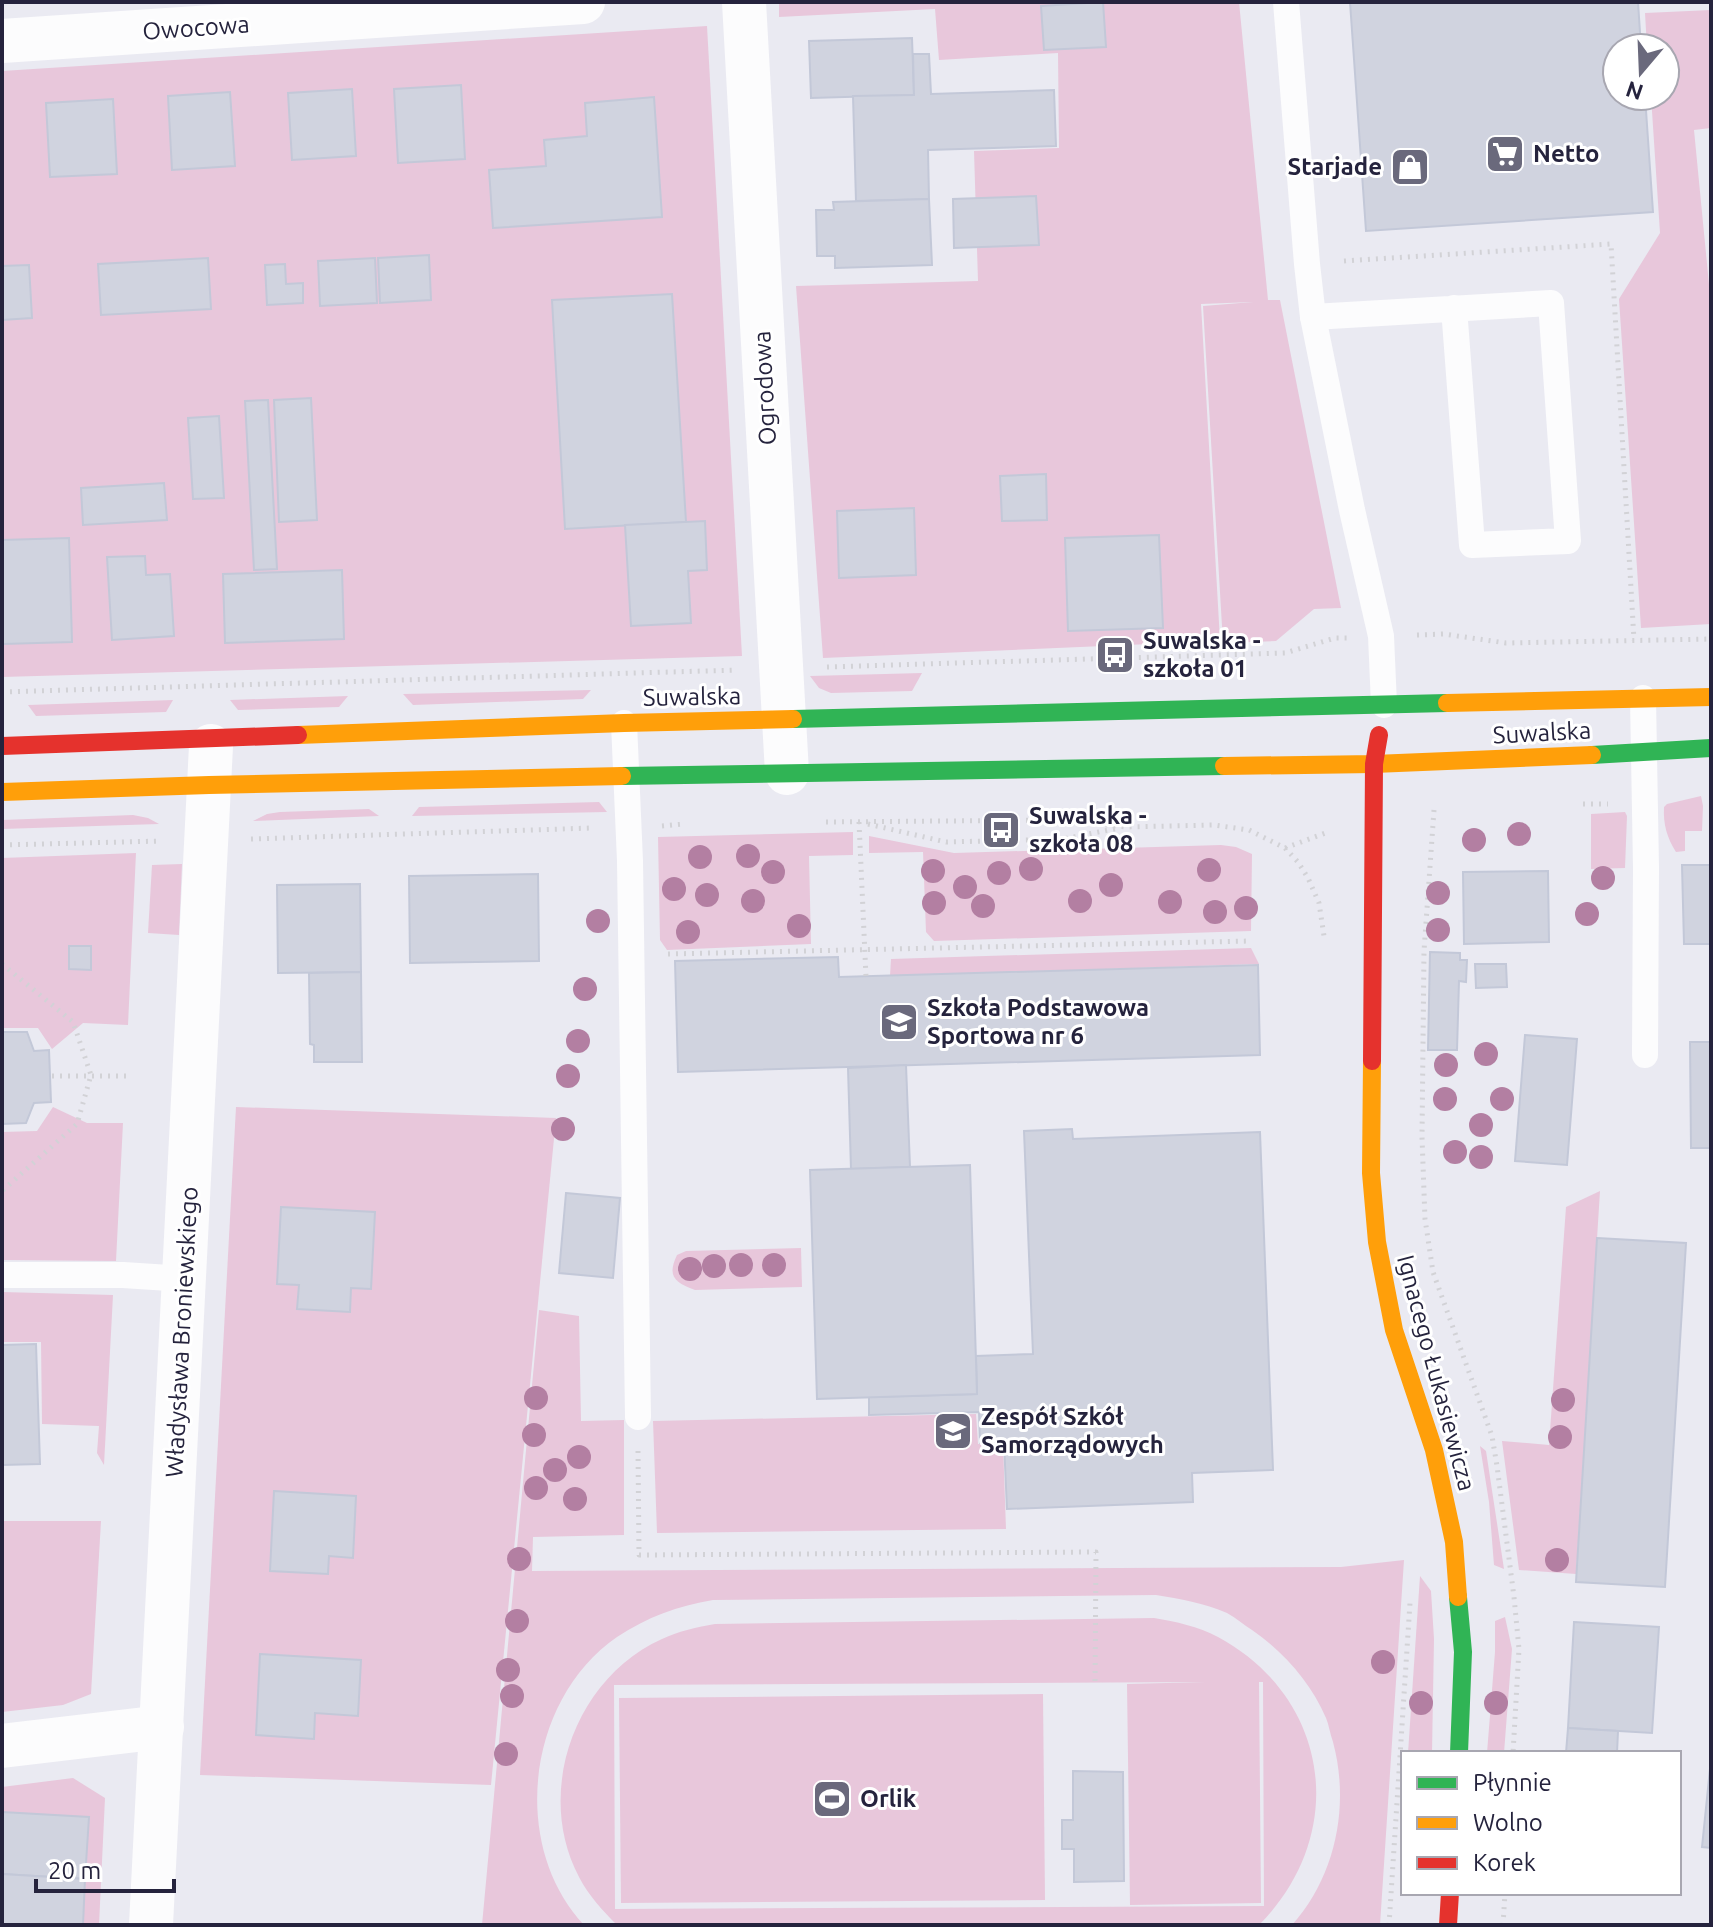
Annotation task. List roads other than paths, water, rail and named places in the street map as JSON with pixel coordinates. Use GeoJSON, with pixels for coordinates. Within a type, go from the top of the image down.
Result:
{"type":"FeatureCollection","features":[{"type":"Feature","properties":{"kind":"street","name":"Owocowa"},"geometry":{"type":"LineString","coordinates":[[2,41],[583,2]]}},
{"type":"Feature","properties":{"kind":"street","name":"Ogrodowa"},"geometry":{"type":"LineString","coordinates":[[744,2],[787,773]]}},
{"type":"Feature","properties":{"kind":"street","name":"Suwalska"},"geometry":{"type":"LineString","coordinates":[[2,746],[624,723],[1711,697]]}},
{"type":"Feature","properties":{"kind":"street"},"geometry":{"type":"LineString","coordinates":[[1374,764],[1384,705]]}},
{"type":"Feature","properties":{"kind":"street","name":"Władysława Broniewskiego"},"geometry":{"type":"LineString","coordinates":[[151,1925],[212,739]]}},
{"type":"Feature","properties":{"kind":"street","name":"Suwalska"},"geometry":{"type":"LineString","coordinates":[[2,792],[787,773],[1374,764],[1711,748]]}},
{"type":"Feature","properties":{"kind":"street","name":"Ignacego Łukasiewicza"},"geometry":{"type":"LineString","coordinates":[[1374,764],[1373,1210],[1394,1330],[1434,1450],[1454,1542],[1463,1652],[1459,1751]]}},
{"type":"Feature","properties":{"kind":"street"},"geometry":{"type":"LineString","coordinates":[[2,1746],[162,1727]]}},
{"type":"Feature","properties":{"kind":"street"},"geometry":{"type":"LineString","coordinates":[[1448,1925],[1450,1895]]}},
{"type":"Feature","properties":{"kind":"lane"},"geometry":{"type":"LineString","coordinates":[[1286,2],[1313,317],[1381,636],[1384,705]]}},
{"type":"Feature","properties":{"kind":"lane"},"geometry":{"type":"LineString","coordinates":[[1313,317],[1454,308],[1551,303],[1568,541],[1472,545],[1454,308]]}},
{"type":"Feature","properties":{"kind":"lane"},"geometry":{"type":"LineString","coordinates":[[1643,698],[1645,1055]]}},
{"type":"Feature","properties":{"kind":"lane"},"geometry":{"type":"LineString","coordinates":[[624,723],[630,861],[638,1417]]}},
{"type":"Feature","properties":{"kind":"lane"},"geometry":{"type":"LineString","coordinates":[[2,1275],[123,1275],[185,1279]]}},
{"type":"Feature","properties":{"kind":"place","name":"Netto"},"geometry":{"type":"Point","coordinates":[1505,154]}},
{"type":"Feature","properties":{"kind":"place","name":"Starjade"},"geometry":{"type":"Point","coordinates":[1410,167]}},
{"type":"Feature","properties":{"kind":"place","name":"Suwalska - szkoła 01"},"geometry":{"type":"Point","coordinates":[1115,655]}},
{"type":"Feature","properties":{"kind":"place","name":"Suwalska - szkoła 08"},"geometry":{"type":"Point","coordinates":[1001,830]}},
{"type":"Feature","properties":{"kind":"place","name":"Szkoła Podstawowa Sportowa nr 6"},"geometry":{"type":"Point","coordinates":[899,1022]}},
{"type":"Feature","properties":{"kind":"place","name":"Zespół Szkół Samorządowych"},"geometry":{"type":"Point","coordinates":[953,1431]}},
{"type":"Feature","properties":{"kind":"place","name":"Orlik"},"geometry":{"type":"Point","coordinates":[832,1799]}}]}
